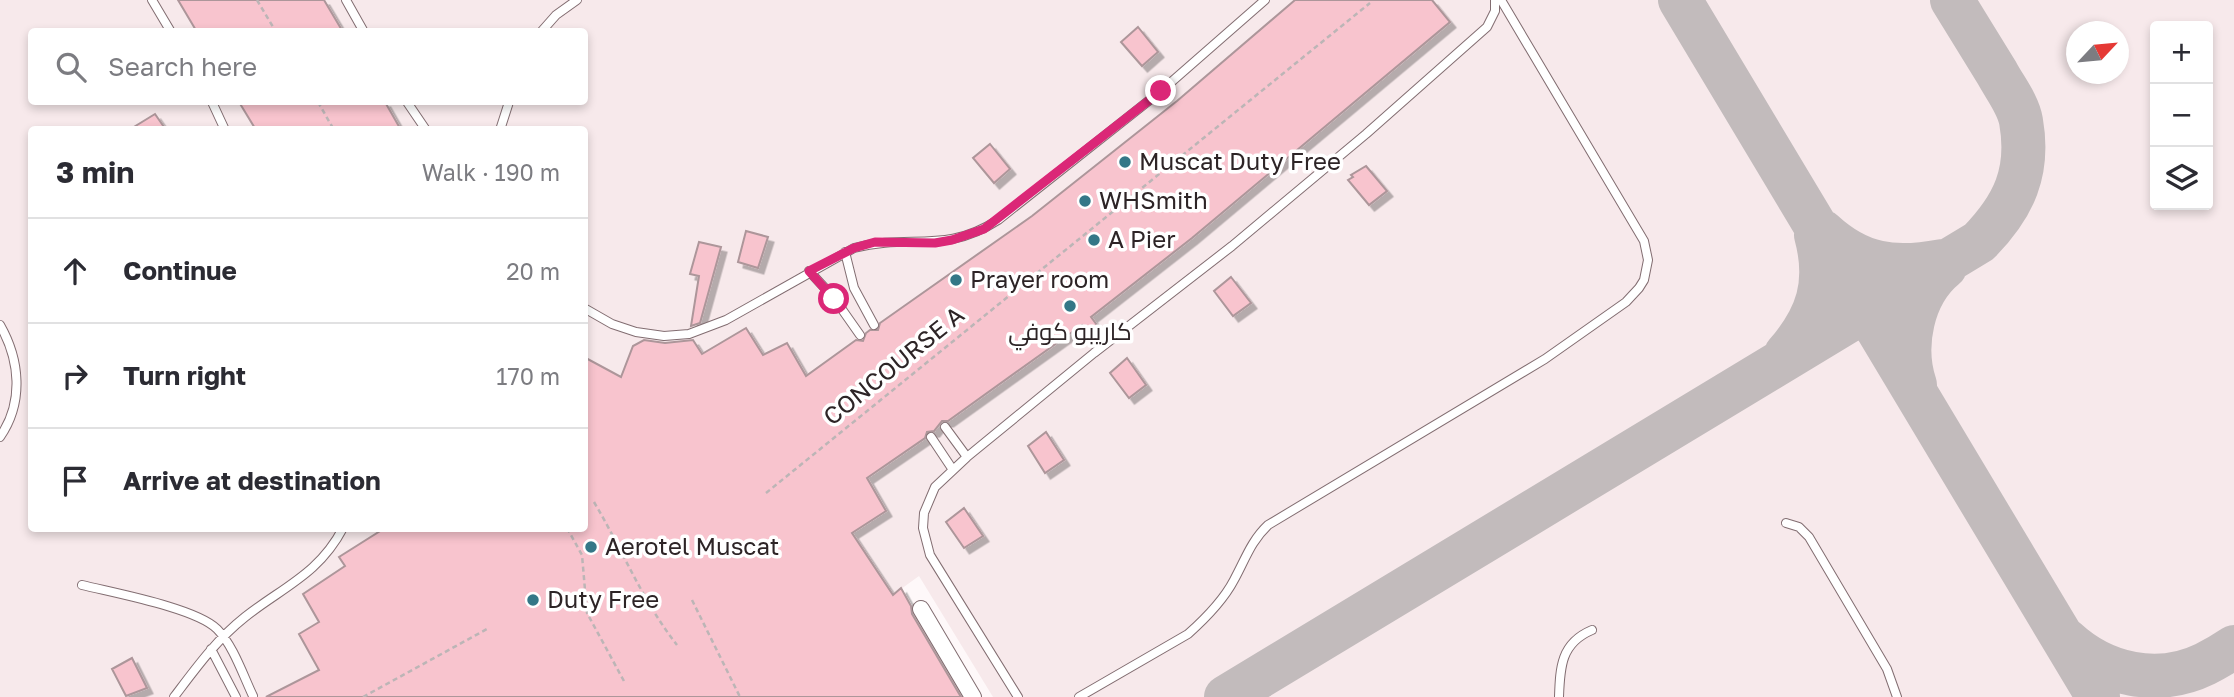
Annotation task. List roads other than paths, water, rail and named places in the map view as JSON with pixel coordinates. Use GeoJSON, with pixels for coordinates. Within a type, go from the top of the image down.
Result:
{"type":"FeatureCollection","features":[{"type":"Feature","properties":{"kind":"street"},"geometry":{"type":"LineString","coordinates":[[921,609],[973,697]]}},
{"type":"Feature","properties":{"kind":"lane"},"geometry":{"type":"LineString","coordinates":[[152,0],[168,28]]}},
{"type":"Feature","properties":{"kind":"lane"},"geometry":{"type":"LineString","coordinates":[[346,0],[363,28]]}},
{"type":"Feature","properties":{"kind":"lane"},"geometry":{"type":"LineString","coordinates":[[545,28],[576,0]]}},
{"type":"Feature","properties":{"kind":"lane"},"geometry":{"type":"LineString","coordinates":[[588,309],[612,324],[636,332],[677,336],[726,320],[845,252],[875,242],[952,240],[984,229],[1161,91],[1265,0]]}},
{"type":"Feature","properties":{"kind":"lane"},"geometry":{"type":"LineString","coordinates":[[1018,697],[930,555],[925,541],[924,513],[935,487],[967,457],[1094,353],[1232,246],[1366,134],[1481,33],[1492,19],[1495,0]]}},
{"type":"Feature","properties":{"kind":"lane"},"geometry":{"type":"LineString","coordinates":[[1079,697],[1188,634],[1201,623],[1228,589],[1251,546],[1268,525],[1545,359],[1626,302],[1639,288],[1647,270],[1644,241],[1501,0]]}},
{"type":"Feature","properties":{"kind":"lane"},"geometry":{"type":"LineString","coordinates":[[213,105],[223,126]]}},
{"type":"Feature","properties":{"kind":"lane"},"geometry":{"type":"LineString","coordinates":[[409,105],[423,126]]}},
{"type":"Feature","properties":{"kind":"lane"},"geometry":{"type":"LineString","coordinates":[[501,126],[508,105]]}},
{"type":"Feature","properties":{"kind":"lane"},"geometry":{"type":"LineString","coordinates":[[845,252],[854,288],[874,325]]}},
{"type":"Feature","properties":{"kind":"lane"},"geometry":{"type":"LineString","coordinates":[[809,271],[834,299],[860,335]]}},
{"type":"Feature","properties":{"kind":"lane"},"geometry":{"type":"LineString","coordinates":[[0,325],[12,350],[17,385],[13,408],[0,436]]}},
{"type":"Feature","properties":{"kind":"lane"},"geometry":{"type":"LineString","coordinates":[[945,427],[967,457]]}},
{"type":"Feature","properties":{"kind":"lane"},"geometry":{"type":"LineString","coordinates":[[931,437],[953,470]]}},
{"type":"Feature","properties":{"kind":"lane"},"geometry":{"type":"LineString","coordinates":[[1786,523],[1799,527],[1809,537],[1887,669],[1897,697]]}},
{"type":"Feature","properties":{"kind":"lane"},"geometry":{"type":"LineString","coordinates":[[174,697],[223,636],[314,568],[327,554],[341,532]]}},
{"type":"Feature","properties":{"kind":"lane"},"geometry":{"type":"LineString","coordinates":[[82,585],[187,612],[207,621],[223,636],[253,696]]}},
{"type":"Feature","properties":{"kind":"lane"},"geometry":{"type":"LineString","coordinates":[[1559,697],[1560,669],[1564,655],[1574,640],[1592,630]]}},
{"type":"Feature","properties":{"kind":"lane"},"geometry":{"type":"LineString","coordinates":[[211,649],[236,697]]}},
{"type":"Feature","properties":{"kind":"place","name":"Muscat Duty Free"},"geometry":{"type":"Point","coordinates":[1125,162]}},
{"type":"Feature","properties":{"kind":"place","name":"WHSmith"},"geometry":{"type":"Point","coordinates":[1085,201]}},
{"type":"Feature","properties":{"kind":"place","name":"A Pier"},"geometry":{"type":"Point","coordinates":[1094,240]}},
{"type":"Feature","properties":{"kind":"place","name":"Prayer room"},"geometry":{"type":"Point","coordinates":[956,280]}},
{"type":"Feature","properties":{"kind":"place","name":"كاريبو كوفي"},"geometry":{"type":"Point","coordinates":[1070,306]}},
{"type":"Feature","properties":{"kind":"place","name":"Aerotel Muscat"},"geometry":{"type":"Point","coordinates":[591,547]}},
{"type":"Feature","properties":{"kind":"place","name":"Duty Free"},"geometry":{"type":"Point","coordinates":[533,600]}}]}
